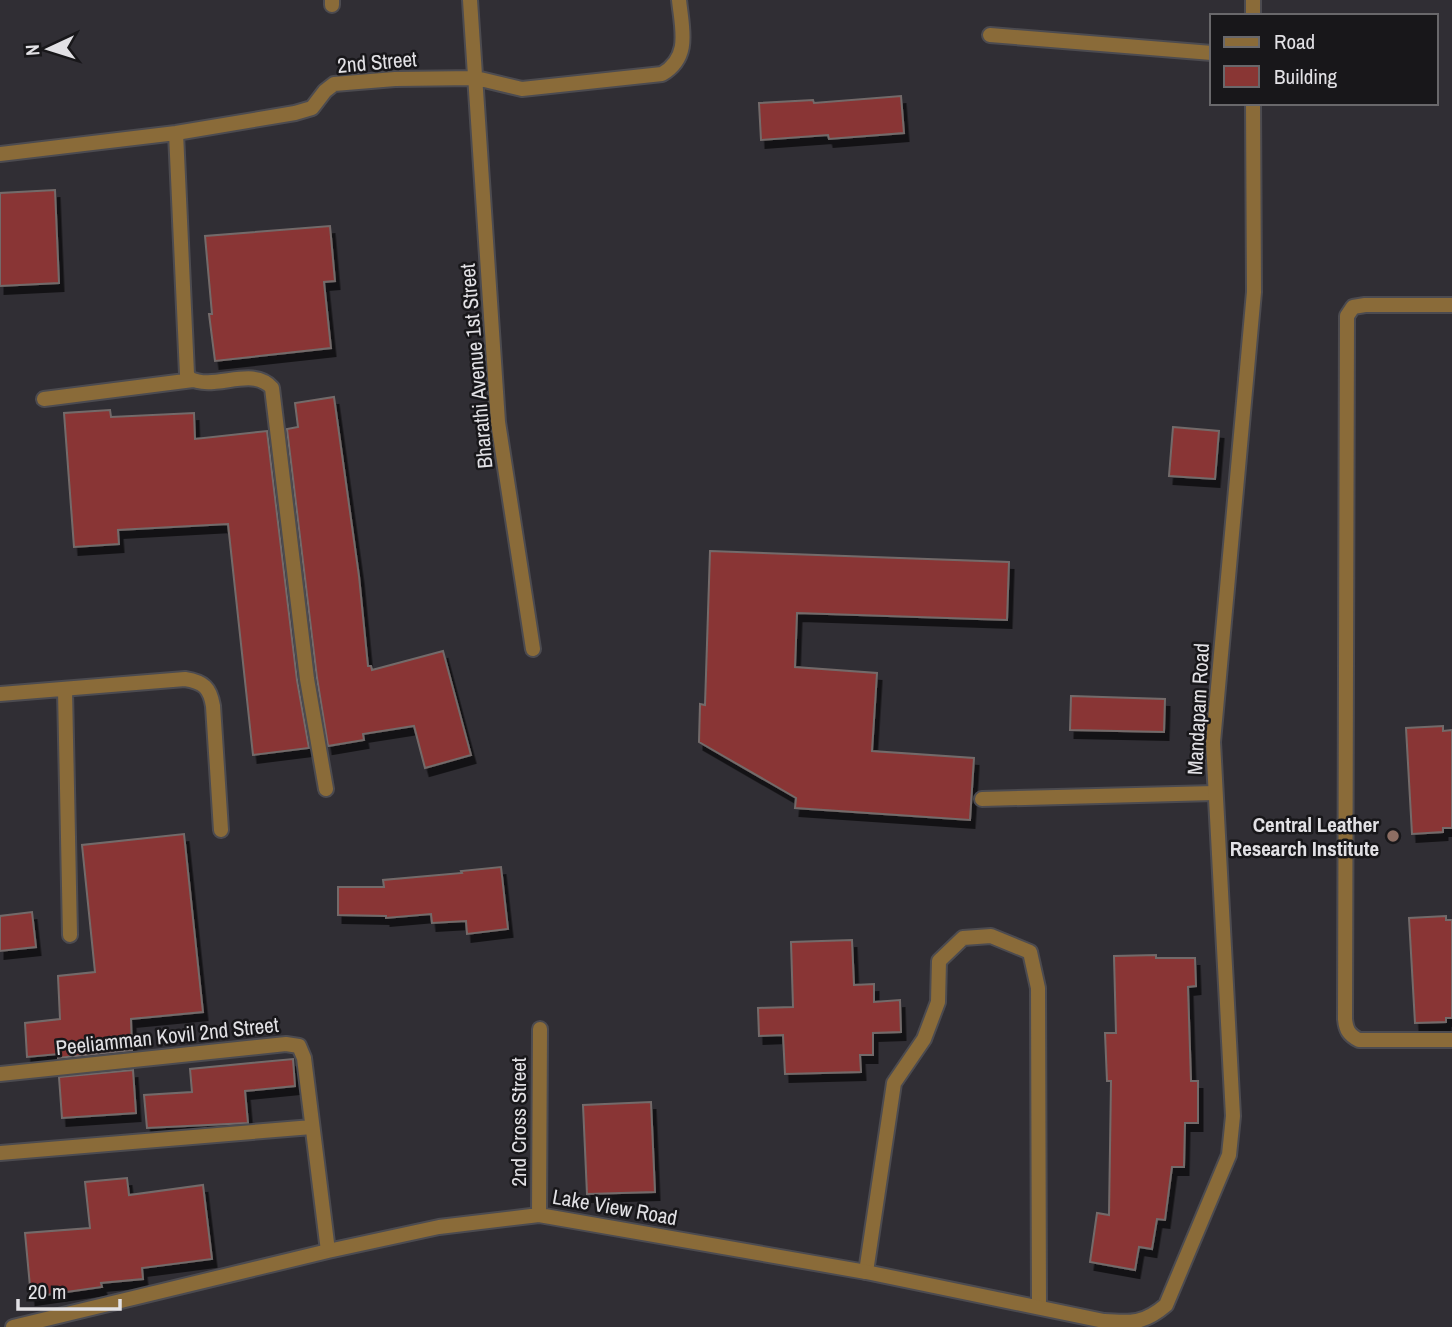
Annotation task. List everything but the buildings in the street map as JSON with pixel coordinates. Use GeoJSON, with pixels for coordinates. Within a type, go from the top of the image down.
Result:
{"type":"FeatureCollection","features":[{"type":"Feature","properties":{"kind":"street","name":"Bharathi Avenue 1st Street"},"geometry":{"type":"LineString","coordinates":[[470,0],[498,422],[533,649]]}},
{"type":"Feature","properties":{"kind":"street","name":"2nd Street"},"geometry":{"type":"LineString","coordinates":[[0,154],[176,133],[295,113],[312,107],[334,84],[395,79],[476,78],[522,89],[662,74],[671,69],[679,59],[683,34],[679,0]]}},
{"type":"Feature","properties":{"kind":"street"},"geometry":{"type":"LineString","coordinates":[[990,35],[1210,53]]}},
{"type":"Feature","properties":{"kind":"street","name":"Mandapam Road"},"geometry":{"type":"LineString","coordinates":[[1166,1305],[1229,1155],[1232,1139],[1213,742],[1254,292],[1254,105]]}},
{"type":"Feature","properties":{"kind":"street"},"geometry":{"type":"LineString","coordinates":[[176,133],[186,363],[187,374],[193,380]]}},
{"type":"Feature","properties":{"kind":"street"},"geometry":{"type":"LineString","coordinates":[[1452,305],[1365,304],[1353,307],[1347,316],[1345,1019],[1346,1029],[1351,1037],[1359,1040],[1452,1040]]}},
{"type":"Feature","properties":{"kind":"street"},"geometry":{"type":"LineString","coordinates":[[44,399],[193,380],[256,378],[266,381],[272,388],[307,679],[326,789]]}},
{"type":"Feature","properties":{"kind":"street"},"geometry":{"type":"LineString","coordinates":[[0,694],[186,679],[205,685],[211,692],[213,706],[221,830]]}},
{"type":"Feature","properties":{"kind":"street"},"geometry":{"type":"LineString","coordinates":[[65,690],[71,935]]}},
{"type":"Feature","properties":{"kind":"street"},"geometry":{"type":"LineString","coordinates":[[982,799],[1215,793]]}},
{"type":"Feature","properties":{"kind":"street"},"geometry":{"type":"LineString","coordinates":[[866,1272],[894,1083],[924,1039],[938,1002],[939,961],[963,938],[991,936],[1030,952],[1038,988],[1039,1307]]}},
{"type":"Feature","properties":{"kind":"street","name":"2nd Cross Street"},"geometry":{"type":"LineString","coordinates":[[539,1215],[540,1029]]}},
{"type":"Feature","properties":{"kind":"street","name":"Peeliamman Kovil 2nd Street"},"geometry":{"type":"LineString","coordinates":[[0,1074],[293,1044],[299,1046],[303,1052],[328,1251]]}},
{"type":"Feature","properties":{"kind":"street"},"geometry":{"type":"LineString","coordinates":[[0,1153],[312,1128]]}},
{"type":"Feature","properties":{"kind":"street","name":"Lake View Road"},"geometry":{"type":"LineString","coordinates":[[13,1327],[439,1227],[539,1215],[866,1272],[1104,1321],[1133,1323],[1154,1316],[1166,1305]]}},
{"type":"Feature","properties":{"kind":"place","name":"Central Leather Research Institute"},"geometry":{"type":"Point","coordinates":[1393,836]}}]}
